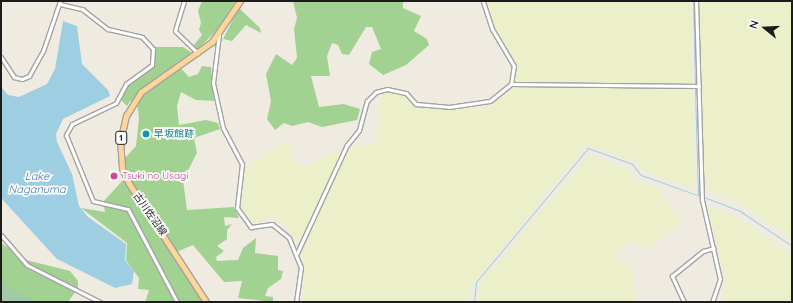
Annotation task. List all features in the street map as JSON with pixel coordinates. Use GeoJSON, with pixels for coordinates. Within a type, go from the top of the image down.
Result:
{"type":"FeatureCollection","features":[{"type":"Feature","properties":{"kind":"main road","name":"古川佐沼線"},"geometry":{"type":"LineString","coordinates":[[206,302],[129,184],[120,152],[124,124],[136,98],[153,81],[198,53],[219,34],[240,1]]}},
{"type":"Feature","properties":{"kind":"street"},"geometry":{"type":"LineString","coordinates":[[184,1],[175,31],[198,53]]}},
{"type":"Feature","properties":{"kind":"street"},"geometry":{"type":"LineString","coordinates":[[483,1],[492,29],[514,66],[511,84]]}},
{"type":"Feature","properties":{"kind":"street"},"geometry":{"type":"LineString","coordinates":[[696,1],[696,86],[702,200],[720,279],[714,301]]}},
{"type":"Feature","properties":{"kind":"street"},"geometry":{"type":"LineString","coordinates":[[1,57],[14,76],[22,79],[29,76],[43,51],[50,24],[60,2],[82,9],[108,29],[145,38],[153,49],[152,65],[126,84],[116,103],[72,124],[66,134],[93,201],[128,209],[177,302]]}},
{"type":"Feature","properties":{"kind":"street"},"geometry":{"type":"LineString","coordinates":[[219,34],[213,83],[223,128],[242,164],[236,208],[251,227],[269,224],[279,227],[297,253],[301,270],[296,302]]}},
{"type":"Feature","properties":{"kind":"street"},"geometry":{"type":"LineString","coordinates":[[297,253],[347,145],[359,130],[367,101],[376,92],[387,89],[406,93],[416,104],[449,107],[490,101],[511,84],[696,86]]}},
{"type":"Feature","properties":{"kind":"street"},"geometry":{"type":"LineString","coordinates":[[1,235],[27,265],[100,302]]}},
{"type":"Feature","properties":{"kind":"street"},"geometry":{"type":"LineString","coordinates":[[684,302],[672,276],[703,251],[714,248]]}},
{"type":"Feature","properties":{"kind":"green space"},"geometry":{"type":"Polygon","coordinates":[[[202,1],[236,1],[215,32],[197,50],[193,46],[202,35],[199,30],[201,23],[198,11],[202,1]]]}},
{"type":"Feature","properties":{"kind":"green space"},"geometry":{"type":"Polygon","coordinates":[[[293,1],[403,1],[403,8],[421,16],[414,31],[427,39],[429,45],[406,65],[383,75],[369,64],[372,52],[381,49],[372,27],[366,27],[349,55],[342,54],[338,45],[332,43],[327,56],[330,76],[311,76],[319,107],[344,104],[360,109],[357,120],[322,127],[308,122],[292,126],[284,123],[275,130],[267,119],[271,101],[266,74],[276,54],[292,65],[297,58],[294,29],[297,18],[293,1]]]}},
{"type":"Feature","properties":{"kind":"green space"},"geometry":{"type":"Polygon","coordinates":[[[487,1],[690,1],[692,84],[515,82],[517,64],[497,32],[487,1]]]}},
{"type":"Feature","properties":{"kind":"green space"},"geometry":{"type":"Polygon","coordinates":[[[699,1],[792,1],[792,239],[739,203],[705,189],[699,1]]]}},
{"type":"Feature","properties":{"kind":"green space"},"geometry":{"type":"Polygon","coordinates":[[[239,8],[260,28],[261,33],[246,25],[232,41],[223,39],[239,8]]]}},
{"type":"Feature","properties":{"kind":"green space"},"geometry":{"type":"Polygon","coordinates":[[[155,47],[183,47],[192,53],[176,63],[189,77],[198,74],[202,66],[211,67],[214,101],[196,100],[181,92],[177,106],[179,125],[206,120],[218,123],[220,129],[194,138],[197,153],[183,180],[187,210],[234,207],[239,218],[224,217],[225,226],[232,224],[227,230],[227,239],[217,246],[224,251],[216,257],[217,261],[238,260],[243,248],[256,238],[255,253],[278,256],[278,270],[283,271],[281,279],[268,288],[265,296],[273,297],[273,302],[238,298],[242,281],[224,282],[193,245],[174,253],[203,302],[145,302],[149,290],[138,289],[139,278],[126,260],[127,243],[81,208],[105,212],[103,202],[123,180],[125,158],[136,146],[139,118],[137,103],[130,101],[127,106],[121,100],[125,88],[152,66],[155,47]]]}},
{"type":"Feature","properties":{"kind":"green space"},"geometry":{"type":"Polygon","coordinates":[[[525,86],[692,89],[695,188],[644,172],[634,161],[586,145],[469,289],[468,302],[301,302],[305,274],[301,251],[350,146],[376,143],[381,93],[406,96],[418,108],[453,110],[492,106],[512,88],[525,86]]]}},
{"type":"Feature","properties":{"kind":"green space"},"geometry":{"type":"Polygon","coordinates":[[[282,142],[293,147],[290,156],[294,162],[305,166],[343,149],[299,245],[283,224],[268,219],[254,223],[239,207],[244,168],[282,142]]]}},
{"type":"Feature","properties":{"kind":"green space"},"geometry":{"type":"Polygon","coordinates":[[[588,155],[626,168],[636,181],[657,188],[683,223],[651,246],[638,248],[632,241],[616,253],[624,265],[630,262],[637,302],[478,302],[480,284],[588,155]]]}},
{"type":"Feature","properties":{"kind":"green space"},"geometry":{"type":"Polygon","coordinates":[[[707,205],[733,215],[792,255],[792,302],[722,302],[725,276],[707,205]]]}},
{"type":"Feature","properties":{"kind":"green space"},"geometry":{"type":"Polygon","coordinates":[[[1,243],[26,260],[70,271],[78,281],[78,288],[68,302],[1,302],[1,243]]]}},
{"type":"Feature","properties":{"kind":"green space"},"geometry":{"type":"Polygon","coordinates":[[[1,281],[9,288],[37,302],[1,302],[1,281]]]}},
{"type":"Feature","properties":{"kind":"water","name":"Lake Naganuma"},"geometry":{"type":"Polygon","coordinates":[[[63,21],[77,26],[82,64],[108,90],[110,96],[63,119],[56,134],[57,142],[72,174],[79,206],[88,217],[126,244],[125,260],[134,271],[132,284],[115,288],[57,259],[1,198],[1,87],[8,95],[19,97],[47,84],[55,69],[63,21]]]}},
{"type":"Feature","properties":{"kind":"waterway"},"geometry":{"type":"LineString","coordinates":[[693,1],[695,85]]}},
{"type":"Feature","properties":{"kind":"waterway"},"geometry":{"type":"LineString","coordinates":[[695,88],[698,195]]}},
{"type":"Feature","properties":{"kind":"waterway"},"geometry":{"type":"LineString","coordinates":[[474,302],[476,282],[588,148],[632,164],[641,175],[700,196]]}},
{"type":"Feature","properties":{"kind":"waterway"},"geometry":{"type":"LineString","coordinates":[[704,197],[740,211],[792,246]]}},
{"type":"Feature","properties":{"kind":"place","name":"早坂館跡"},"geometry":{"type":"Point","coordinates":[146,134]}},
{"type":"Feature","properties":{"kind":"place","name":"Tsuki no Usagi"},"geometry":{"type":"Point","coordinates":[114,176]}}]}
